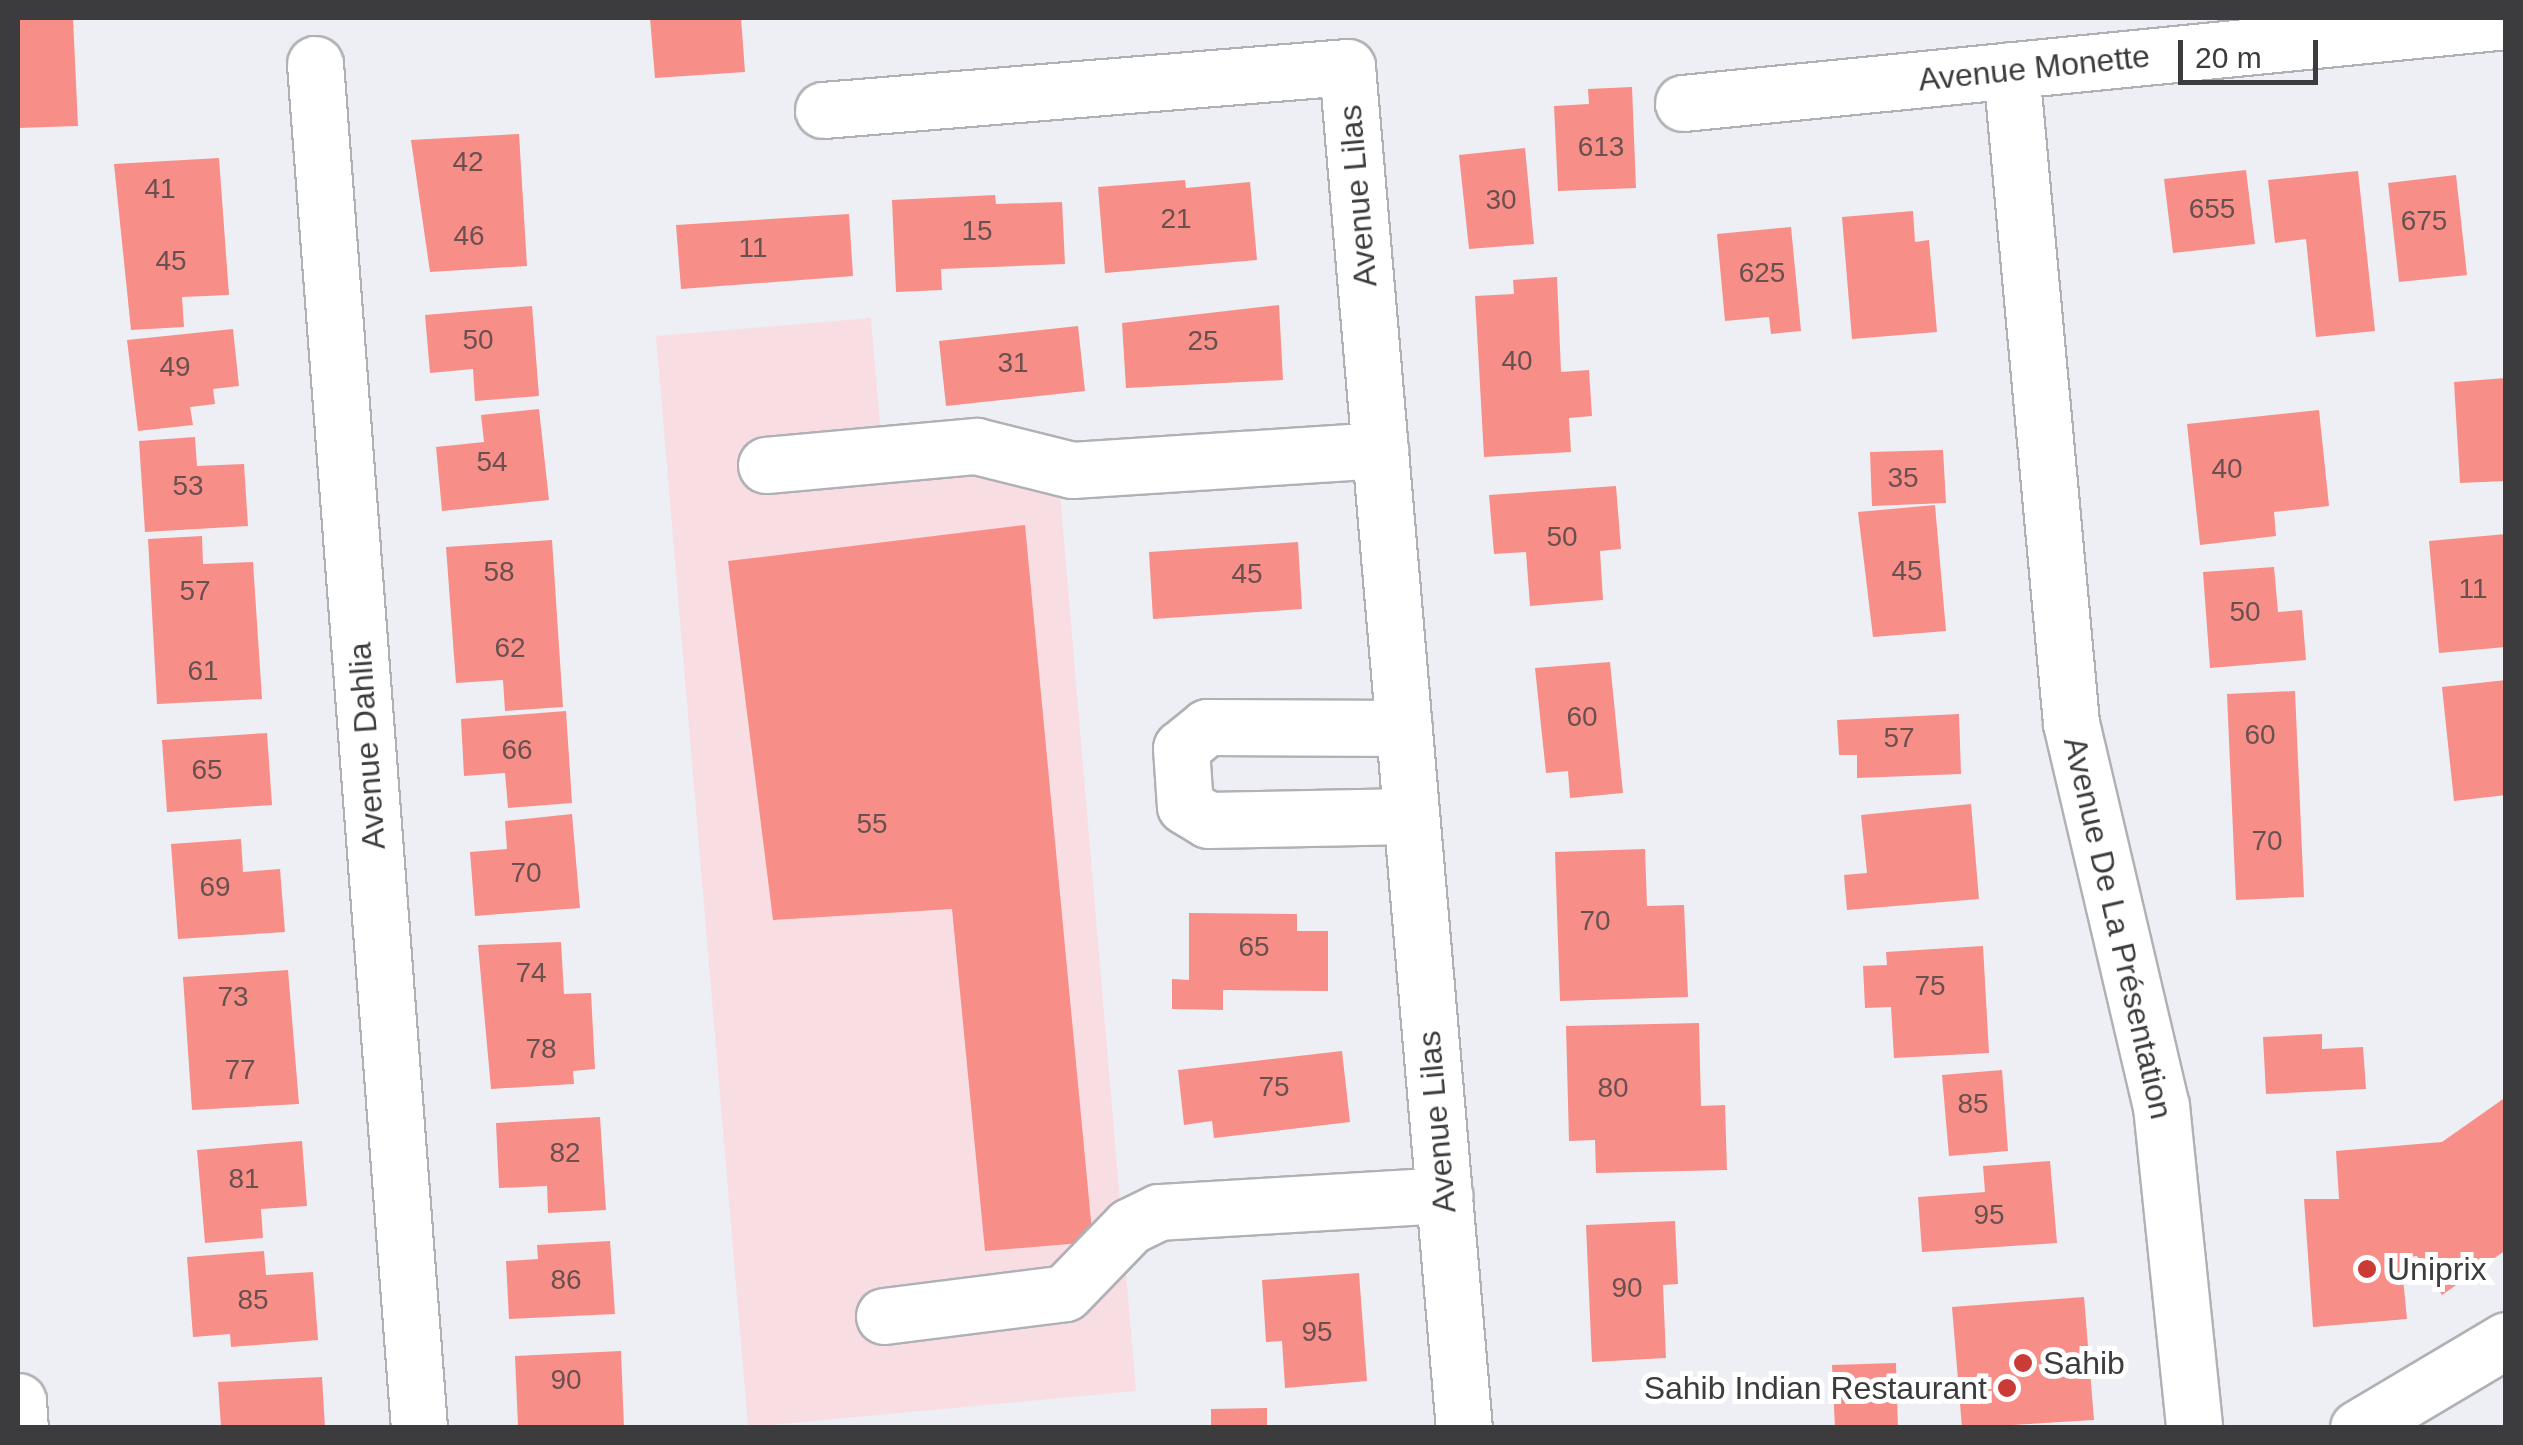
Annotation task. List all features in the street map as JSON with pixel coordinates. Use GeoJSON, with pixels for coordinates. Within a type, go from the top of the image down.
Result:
{"type":"FeatureCollection","features":[{"type":"Feature","properties":{"kind":"street","name":"Avenue Monette"},"geometry":{"type":"LineString","coordinates":[[1683,103],[2506,21]]}},
{"type":"Feature","properties":{"kind":"street","name":"Avenue Dahlia"},"geometry":{"type":"LineString","coordinates":[[315,64],[419,1428]]}},
{"type":"Feature","properties":{"kind":"street","name":"Avenue Lilas"},"geometry":{"type":"LineString","coordinates":[[823,110],[1347,67],[1464,1428]]}},
{"type":"Feature","properties":{"kind":"street","name":"Avenue De La Présentation"},"geometry":{"type":"LineString","coordinates":[[2011,70],[2071,723],[2161,1106],[2194,1428]]}},
{"type":"Feature","properties":{"kind":"street"},"geometry":{"type":"LineString","coordinates":[[766,465],[976,446],[1072,470],[1380,450]]}},
{"type":"Feature","properties":{"kind":"street"},"geometry":{"type":"LineString","coordinates":[[1404,728],[1207,727],[1181,748],[1185,806],[1208,820],[1411,816]]}},
{"type":"Feature","properties":{"kind":"street"},"geometry":{"type":"LineString","coordinates":[[884,1316],[1064,1293],[1130,1226],[1159,1212],[1444,1195]]}},
{"type":"Feature","properties":{"kind":"street"},"geometry":{"type":"LineString","coordinates":[[2358,1428],[2506,1340]]}},
{"type":"Feature","properties":{"kind":"street"},"geometry":{"type":"LineString","coordinates":[[18,1401],[20,1428]]}},
{"type":"Feature","properties":{"kind":"shaded area"},"geometry":{"type":"Polygon","coordinates":[[[871,318],[882,449],[1055,434],[1136,1391],[748,1427],[656,336],[871,318]]]}},
{"type":"Feature","properties":{"kind":"building"},"geometry":{"type":"Polygon","coordinates":[[[18,18],[73,18],[78,126],[18,128],[18,18]]]}},
{"type":"Feature","properties":{"kind":"building"},"geometry":{"type":"Polygon","coordinates":[[[650,18],[741,18],[745,72],[655,78],[650,18]]]}},
{"type":"Feature","properties":{"kind":"building"},"geometry":{"type":"Polygon","coordinates":[[[1632,87],[1636,188],[1558,191],[1554,106],[1589,104],[1588,89],[1632,87]]]}},
{"type":"Feature","properties":{"kind":"building"},"geometry":{"type":"Polygon","coordinates":[[[519,134],[527,266],[430,272],[411,140],[519,134]]]}},
{"type":"Feature","properties":{"kind":"building"},"geometry":{"type":"Polygon","coordinates":[[[1525,148],[1534,244],[1469,249],[1459,155],[1525,148]]]}},
{"type":"Feature","properties":{"kind":"building"},"geometry":{"type":"Polygon","coordinates":[[[219,158],[229,295],[182,297],[184,327],[131,330],[114,164],[219,158]]]}},
{"type":"Feature","properties":{"kind":"building"},"geometry":{"type":"Polygon","coordinates":[[[2246,170],[2255,244],[2173,253],[2164,179],[2246,170]]]}},
{"type":"Feature","properties":{"kind":"building"},"geometry":{"type":"Polygon","coordinates":[[[2358,171],[2375,331],[2316,337],[2306,239],[2275,243],[2268,180],[2358,171]]]}},
{"type":"Feature","properties":{"kind":"building"},"geometry":{"type":"Polygon","coordinates":[[[2456,175],[2467,275],[2399,282],[2388,183],[2456,175]]]}},
{"type":"Feature","properties":{"kind":"building"},"geometry":{"type":"Polygon","coordinates":[[[1185,180],[1186,188],[1250,182],[1257,260],[1105,273],[1098,187],[1185,180]]]}},
{"type":"Feature","properties":{"kind":"building"},"geometry":{"type":"Polygon","coordinates":[[[995,195],[996,204],[1062,202],[1065,264],[941,269],[942,290],[896,292],[892,200],[995,195]]]}},
{"type":"Feature","properties":{"kind":"building"},"geometry":{"type":"Polygon","coordinates":[[[1913,211],[1915,242],[1929,240],[1937,332],[1852,339],[1842,217],[1913,211]]]}},
{"type":"Feature","properties":{"kind":"building"},"geometry":{"type":"Polygon","coordinates":[[[849,214],[853,276],[681,289],[676,225],[849,214]]]}},
{"type":"Feature","properties":{"kind":"building"},"geometry":{"type":"Polygon","coordinates":[[[1791,227],[1801,331],[1771,334],[1769,317],[1725,321],[1717,234],[1791,227]]]}},
{"type":"Feature","properties":{"kind":"building"},"geometry":{"type":"Polygon","coordinates":[[[1557,277],[1561,372],[1589,370],[1592,416],[1569,418],[1571,452],[1484,457],[1475,296],[1514,294],[1513,280],[1557,277]]]}},
{"type":"Feature","properties":{"kind":"building"},"geometry":{"type":"Polygon","coordinates":[[[1279,305],[1283,380],[1126,388],[1122,323],[1279,305]]]}},
{"type":"Feature","properties":{"kind":"building"},"geometry":{"type":"Polygon","coordinates":[[[532,306],[539,396],[475,401],[473,369],[430,373],[425,315],[532,306]]]}},
{"type":"Feature","properties":{"kind":"building"},"geometry":{"type":"Polygon","coordinates":[[[1078,326],[1085,391],[946,406],[939,341],[1078,326]]]}},
{"type":"Feature","properties":{"kind":"building"},"geometry":{"type":"Polygon","coordinates":[[[233,329],[239,386],[213,389],[215,404],[190,407],[193,425],[138,431],[127,340],[233,329]]]}},
{"type":"Feature","properties":{"kind":"building"},"geometry":{"type":"Polygon","coordinates":[[[2506,378],[2506,481],[2460,483],[2454,382],[2506,378]]]}},
{"type":"Feature","properties":{"kind":"building"},"geometry":{"type":"Polygon","coordinates":[[[539,409],[549,500],[442,511],[436,447],[484,442],[481,415],[539,409]]]}},
{"type":"Feature","properties":{"kind":"building"},"geometry":{"type":"Polygon","coordinates":[[[2319,410],[2329,506],[2274,512],[2276,536],[2200,545],[2187,424],[2319,410]]]}},
{"type":"Feature","properties":{"kind":"building"},"geometry":{"type":"Polygon","coordinates":[[[195,437],[197,466],[244,464],[248,526],[145,532],[139,441],[195,437]]]}},
{"type":"Feature","properties":{"kind":"building"},"geometry":{"type":"Polygon","coordinates":[[[1943,450],[1946,503],[1872,506],[1870,452],[1943,450]]]}},
{"type":"Feature","properties":{"kind":"building"},"geometry":{"type":"Polygon","coordinates":[[[1616,486],[1621,549],[1600,551],[1603,600],[1530,606],[1526,552],[1494,554],[1489,495],[1616,486]]]}},
{"type":"Feature","properties":{"kind":"building"},"geometry":{"type":"Polygon","coordinates":[[[1935,505],[1946,631],[1873,637],[1858,512],[1935,505]]]}},
{"type":"Feature","properties":{"kind":"building"},"geometry":{"type":"Polygon","coordinates":[[[1025,525],[1093,1242],[985,1251],[952,909],[773,920],[728,561],[1025,525]]]}},
{"type":"Feature","properties":{"kind":"building"},"geometry":{"type":"Polygon","coordinates":[[[2506,534],[2506,647],[2439,653],[2429,541],[2506,534]]]}},
{"type":"Feature","properties":{"kind":"building"},"geometry":{"type":"Polygon","coordinates":[[[202,536],[203,564],[253,562],[262,699],[157,704],[148,539],[202,536]]]}},
{"type":"Feature","properties":{"kind":"building"},"geometry":{"type":"Polygon","coordinates":[[[552,540],[563,707],[505,711],[503,680],[456,683],[446,547],[552,540]]]}},
{"type":"Feature","properties":{"kind":"building"},"geometry":{"type":"Polygon","coordinates":[[[1298,542],[1302,609],[1153,619],[1149,552],[1298,542]]]}},
{"type":"Feature","properties":{"kind":"building"},"geometry":{"type":"Polygon","coordinates":[[[2274,567],[2278,612],[2302,610],[2306,660],[2210,668],[2203,572],[2274,567]]]}},
{"type":"Feature","properties":{"kind":"building"},"geometry":{"type":"Polygon","coordinates":[[[1610,662],[1623,793],[1570,798],[1568,771],[1546,773],[1535,668],[1610,662]]]}},
{"type":"Feature","properties":{"kind":"building"},"geometry":{"type":"Polygon","coordinates":[[[2506,680],[2506,795],[2454,801],[2442,687],[2506,680]]]}},
{"type":"Feature","properties":{"kind":"building"},"geometry":{"type":"Polygon","coordinates":[[[2295,691],[2304,897],[2236,900],[2227,694],[2295,691]]]}},
{"type":"Feature","properties":{"kind":"building"},"geometry":{"type":"Polygon","coordinates":[[[566,711],[572,803],[508,808],[505,773],[464,776],[461,719],[566,711]]]}},
{"type":"Feature","properties":{"kind":"building"},"geometry":{"type":"Polygon","coordinates":[[[1959,714],[1961,774],[1857,778],[1857,755],[1839,755],[1837,720],[1959,714]]]}},
{"type":"Feature","properties":{"kind":"building"},"geometry":{"type":"Polygon","coordinates":[[[267,733],[272,805],[167,812],[162,740],[267,733]]]}},
{"type":"Feature","properties":{"kind":"building"},"geometry":{"type":"Polygon","coordinates":[[[1971,804],[1979,899],[1847,910],[1844,875],[1867,873],[1861,815],[1971,804]]]}},
{"type":"Feature","properties":{"kind":"building"},"geometry":{"type":"Polygon","coordinates":[[[572,814],[580,908],[475,916],[470,852],[507,849],[505,821],[572,814]]]}},
{"type":"Feature","properties":{"kind":"building"},"geometry":{"type":"Polygon","coordinates":[[[241,839],[243,872],[280,869],[285,932],[178,939],[171,844],[241,839]]]}},
{"type":"Feature","properties":{"kind":"building"},"geometry":{"type":"Polygon","coordinates":[[[1645,849],[1647,906],[1684,905],[1688,997],[1560,1001],[1555,852],[1645,849]]]}},
{"type":"Feature","properties":{"kind":"building"},"geometry":{"type":"Polygon","coordinates":[[[1189,913],[1297,914],[1297,931],[1328,931],[1328,991],[1223,990],[1223,1010],[1172,1009],[1172,979],[1189,980],[1189,913]]]}},
{"type":"Feature","properties":{"kind":"building"},"geometry":{"type":"Polygon","coordinates":[[[561,942],[564,994],[591,993],[595,1069],[573,1071],[574,1084],[491,1089],[478,945],[561,942]]]}},
{"type":"Feature","properties":{"kind":"building"},"geometry":{"type":"Polygon","coordinates":[[[1983,946],[1989,1053],[1894,1058],[1891,1007],[1865,1008],[1863,966],[1887,965],[1886,952],[1983,946]]]}},
{"type":"Feature","properties":{"kind":"building"},"geometry":{"type":"Polygon","coordinates":[[[288,970],[299,1104],[192,1110],[183,977],[288,970]]]}},
{"type":"Feature","properties":{"kind":"building"},"geometry":{"type":"Polygon","coordinates":[[[1699,1023],[1701,1106],[1725,1105],[1727,1170],[1596,1173],[1595,1140],[1569,1141],[1566,1026],[1699,1023]]]}},
{"type":"Feature","properties":{"kind":"building"},"geometry":{"type":"Polygon","coordinates":[[[2322,1034],[2322,1049],[2363,1047],[2366,1089],[2266,1094],[2263,1037],[2322,1034]]]}},
{"type":"Feature","properties":{"kind":"building"},"geometry":{"type":"Polygon","coordinates":[[[1342,1051],[1350,1122],[1214,1138],[1212,1121],[1184,1125],[1178,1070],[1342,1051]]]}},
{"type":"Feature","properties":{"kind":"building"},"geometry":{"type":"Polygon","coordinates":[[[2002,1070],[2008,1151],[1949,1156],[1942,1075],[2002,1070]]]}},
{"type":"Feature","properties":{"kind":"building"},"geometry":{"type":"Polygon","coordinates":[[[2506,1097],[2506,1250],[2442,1295],[2417,1256],[2401,1258],[2407,1319],[2313,1327],[2304,1199],[2339,1199],[2336,1151],[2442,1142],[2506,1097]]]}},
{"type":"Feature","properties":{"kind":"building"},"geometry":{"type":"Polygon","coordinates":[[[600,1117],[606,1210],[548,1213],[547,1186],[499,1188],[496,1123],[600,1117]]]}},
{"type":"Feature","properties":{"kind":"building"},"geometry":{"type":"Polygon","coordinates":[[[302,1141],[307,1206],[261,1209],[263,1238],[205,1243],[197,1150],[302,1141]]]}},
{"type":"Feature","properties":{"kind":"building"},"geometry":{"type":"Polygon","coordinates":[[[2050,1161],[2057,1243],[1922,1252],[1918,1197],[1985,1192],[1983,1166],[2050,1161]]]}},
{"type":"Feature","properties":{"kind":"building"},"geometry":{"type":"Polygon","coordinates":[[[1675,1221],[1678,1284],[1663,1285],[1666,1358],[1592,1362],[1586,1225],[1675,1221]]]}},
{"type":"Feature","properties":{"kind":"building"},"geometry":{"type":"Polygon","coordinates":[[[610,1241],[615,1314],[509,1319],[506,1261],[538,1259],[537,1245],[610,1241]]]}},
{"type":"Feature","properties":{"kind":"building"},"geometry":{"type":"Polygon","coordinates":[[[264,1251],[266,1275],[313,1272],[318,1340],[231,1347],[230,1334],[193,1337],[187,1257],[264,1251]]]}},
{"type":"Feature","properties":{"kind":"building"},"geometry":{"type":"Polygon","coordinates":[[[1359,1273],[1367,1381],[1285,1388],[1282,1341],[1266,1342],[1262,1280],[1359,1273]]]}},
{"type":"Feature","properties":{"kind":"building","name":"Sahib"},"geometry":{"type":"Polygon","coordinates":[[[2084,1297],[2094,1420],[1962,1428],[1952,1307],[2084,1297]]]}},
{"type":"Feature","properties":{"kind":"building"},"geometry":{"type":"Polygon","coordinates":[[[621,1351],[624,1428],[518,1426],[515,1356],[621,1351]]]}},
{"type":"Feature","properties":{"kind":"building"},"geometry":{"type":"Polygon","coordinates":[[[1896,1363],[1898,1428],[1835,1428],[1832,1365],[1896,1363]]]}},
{"type":"Feature","properties":{"kind":"building"},"geometry":{"type":"Polygon","coordinates":[[[322,1377],[325,1428],[221,1428],[218,1382],[322,1377]]]}},
{"type":"Feature","properties":{"kind":"building"},"geometry":{"type":"Polygon","coordinates":[[[1267,1408],[1267,1428],[1211,1428],[1211,1409],[1267,1408]]]}},
{"type":"Feature","properties":{"kind":"place","name":"Uniprix"},"geometry":{"type":"Point","coordinates":[2367,1269]}},
{"type":"Feature","properties":{"kind":"place","name":"Sahib"},"geometry":{"type":"Point","coordinates":[2023,1363]}},
{"type":"Feature","properties":{"kind":"place","name":"Sahib Indian Restaurant"},"geometry":{"type":"Point","coordinates":[2007,1388]}}]}
